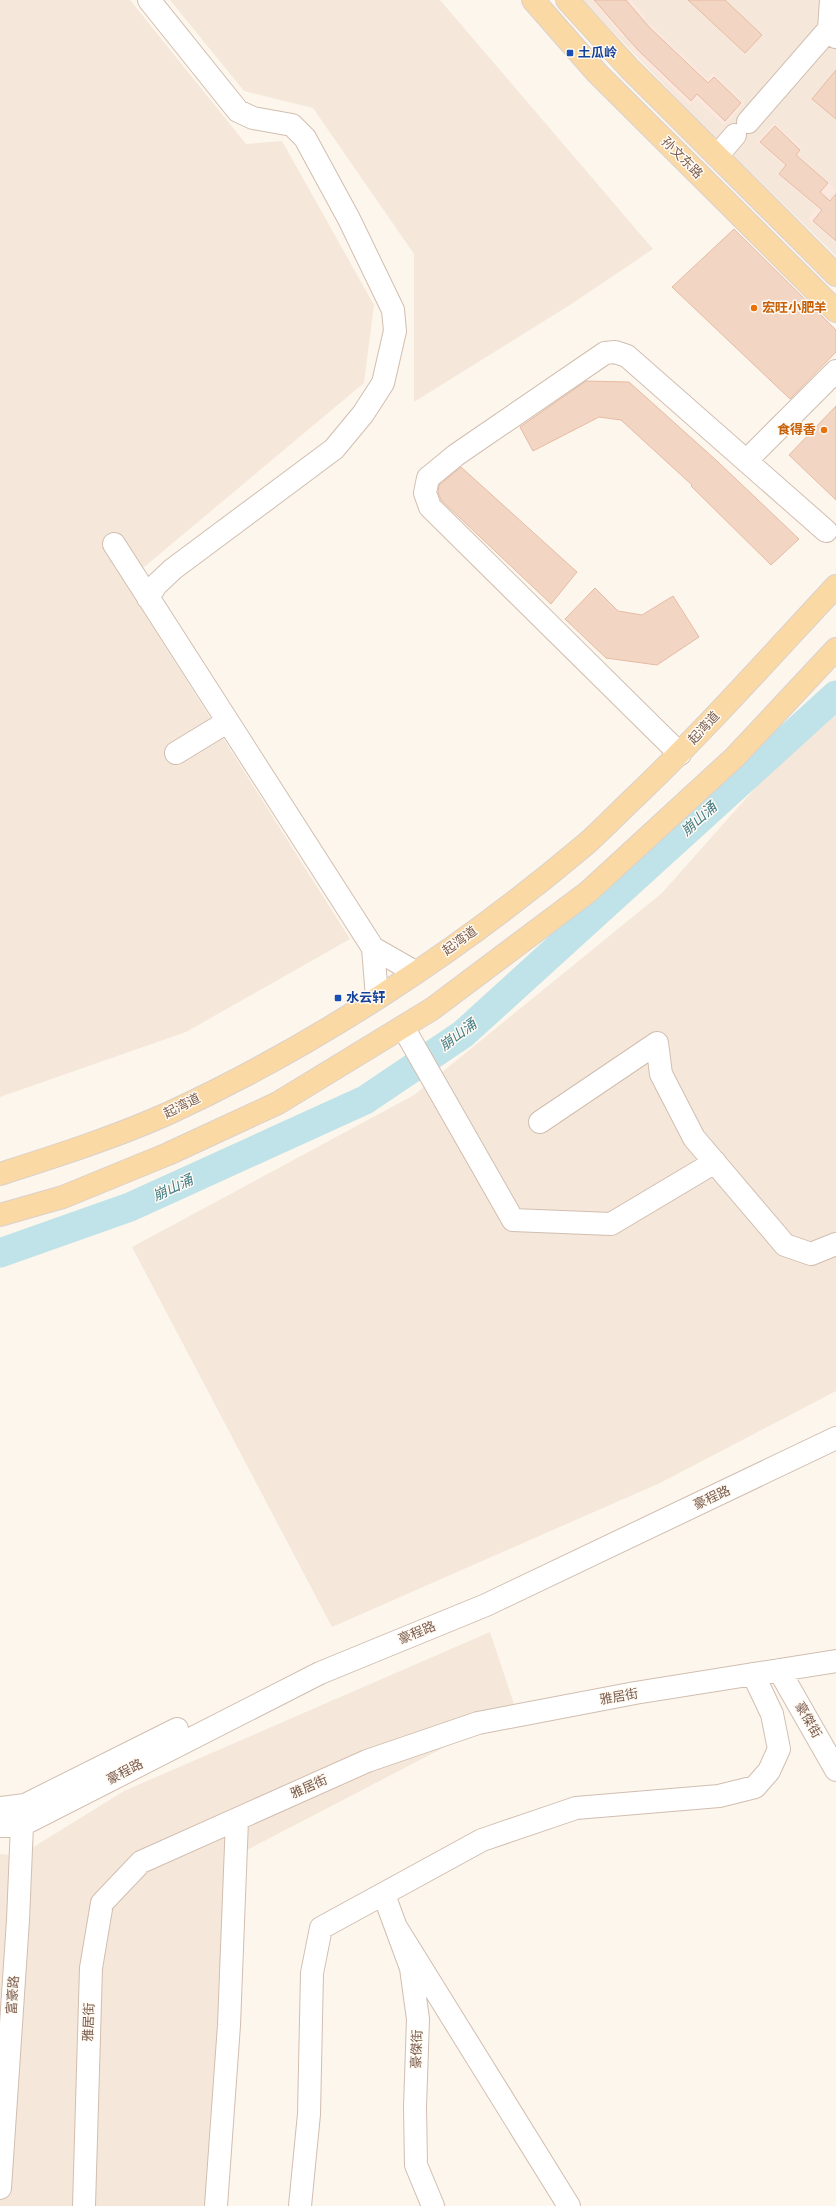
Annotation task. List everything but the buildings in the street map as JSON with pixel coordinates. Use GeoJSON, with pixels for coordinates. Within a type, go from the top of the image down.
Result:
{"type":"FeatureCollection","features":[{"type":"Feature","properties":{"kind":"main road","name":"孙文东路"},"geometry":{"type":"LineString","coordinates":[[533,0],[597,73],[836,311]]}},
{"type":"Feature","properties":{"kind":"main road","name":"孙文东路"},"geometry":{"type":"LineString","coordinates":[[567,0],[630,69],[836,275]]}},
{"type":"Feature","properties":{"kind":"main road","name":"起湾道"},"geometry":{"type":"LineString","coordinates":[[0,1174],[67,1152],[165,1115],[241,1077],[415,972],[507,907],[587,842],[680,754],[836,586]]}},
{"type":"Feature","properties":{"kind":"main road"},"geometry":{"type":"LineString","coordinates":[[0,1215],[63,1196],[168,1154],[278,1103],[432,1009],[588,892],[735,757],[836,649]]}},
{"type":"Feature","properties":{"kind":"street"},"geometry":{"type":"LineString","coordinates":[[148,598],[156,585],[173,568],[334,449],[363,414],[383,384],[396,331],[393,310],[350,218],[305,138],[292,125],[253,118],[238,111],[149,0]]}},
{"type":"Feature","properties":{"kind":"street"},"geometry":{"type":"LineString","coordinates":[[717,156],[741,128],[833,33],[831,0]]}},
{"type":"Feature","properties":{"kind":"street"},"geometry":{"type":"LineString","coordinates":[[680,754],[430,507],[425,493],[428,478],[456,455],[605,353],[615,352],[627,356],[826,531]]}},
{"type":"Feature","properties":{"kind":"street"},"geometry":{"type":"LineString","coordinates":[[746,461],[836,371]]}},
{"type":"Feature","properties":{"kind":"street"},"geometry":{"type":"LineString","coordinates":[[114,544],[373,948],[415,972]]}},
{"type":"Feature","properties":{"kind":"street"},"geometry":{"type":"LineString","coordinates":[[176,754],[227,722]]}},
{"type":"Feature","properties":{"kind":"street"},"geometry":{"type":"LineString","coordinates":[[373,948],[377,996]]}},
{"type":"Feature","properties":{"kind":"street"},"geometry":{"type":"LineString","coordinates":[[403,1027],[513,1220],[611,1224],[715,1162]]}},
{"type":"Feature","properties":{"kind":"street"},"geometry":{"type":"LineString","coordinates":[[540,1122],[657,1043],[661,1074],[694,1138],[785,1244],[811,1254],[836,1244]]}},
{"type":"Feature","properties":{"kind":"street","name":"豪程路"},"geometry":{"type":"LineString","coordinates":[[0,1808],[25,1806],[322,1656],[489,1589],[836,1422]]}},
{"type":"Feature","properties":{"kind":"street","name":"豪程路"},"geometry":{"type":"LineString","coordinates":[[0,1826],[22,1825],[320,1673],[486,1605],[836,1438]]}},
{"type":"Feature","properties":{"kind":"street","name":"雅居街"},"geometry":{"type":"LineString","coordinates":[[84,2206],[91,1968],[102,1904],[141,1862],[367,1761],[478,1723],[753,1674],[836,1661]]}},
{"type":"Feature","properties":{"kind":"street","name":"豪傑街"},"geometry":{"type":"LineString","coordinates":[[779,1670],[836,1770]]}},
{"type":"Feature","properties":{"kind":"street"},"geometry":{"type":"LineString","coordinates":[[300,2206],[309,2114],[312,1973],[321,1928],[384,1895],[482,1840],[576,1808],[719,1796],[755,1787],[769,1771],[779,1749],[772,1714],[753,1674]]}},
{"type":"Feature","properties":{"kind":"street"},"geometry":{"type":"LineString","coordinates":[[216,2206],[229,2026],[237,1820]]}},
{"type":"Feature","properties":{"kind":"street","name":"富豪路"},"geometry":{"type":"LineString","coordinates":[[0,2188],[18,1920],[22,1825]]}},
{"type":"Feature","properties":{"kind":"street","name":"豪傑街"},"geometry":{"type":"LineString","coordinates":[[384,1895],[411,1968],[418,2019],[415,2107],[416,2165],[433,2206]]}},
{"type":"Feature","properties":{"kind":"street"},"geometry":{"type":"LineString","coordinates":[[396,1927],[569,2206]]}},
{"type":"Feature","properties":{"kind":"shaded area"},"geometry":{"type":"Polygon","coordinates":[[[0,0],[130,0],[246,144],[282,141],[374,305],[364,383],[125,583],[350,939],[186,1032],[0,1097],[0,0]]]}},
{"type":"Feature","properties":{"kind":"shaded area"},"geometry":{"type":"Polygon","coordinates":[[[170,0],[440,0],[653,249],[570,305],[414,402],[414,254],[313,108],[244,91],[170,0]]]}},
{"type":"Feature","properties":{"kind":"shaded area"},"geometry":{"type":"Polygon","coordinates":[[[583,0],[836,0],[836,256],[701,124],[583,0]]]}},
{"type":"Feature","properties":{"kind":"shaded area"},"geometry":{"type":"Polygon","coordinates":[[[592,0],[631,0],[646,18],[622,37],[592,0]]]}},
{"type":"Feature","properties":{"kind":"shaded area"},"geometry":{"type":"Polygon","coordinates":[[[650,24],[707,79],[713,73],[744,104],[724,125],[696,99],[690,105],[629,47],[650,24]]]}},
{"type":"Feature","properties":{"kind":"shaded area"},"geometry":{"type":"Polygon","coordinates":[[[774,123],[802,149],[797,155],[835,189],[829,197],[836,203],[836,243],[808,219],[817,208],[778,174],[784,165],[758,142],[774,123]]]}},
{"type":"Feature","properties":{"kind":"shaded area"},"geometry":{"type":"Polygon","coordinates":[[[836,697],[836,1391],[660,1483],[332,1627],[132,1247],[414,1095],[662,893],[836,697]]]}},
{"type":"Feature","properties":{"kind":"shaded area"},"geometry":{"type":"Polygon","coordinates":[[[490,1632],[516,1710],[247,1850],[222,2206],[0,2206],[0,1854],[19,1856],[124,1791],[490,1632]]]}},
{"type":"Feature","properties":{"kind":"waterway","name":"崩山涌"},"geometry":{"type":"LineString","coordinates":[[0,1253],[130,1207],[365,1100],[463,1034],[836,695]]}},
{"type":"Feature","properties":{"kind":"place","name":"土瓜岭"},"geometry":{"type":"Point","coordinates":[570,53]}},
{"type":"Feature","properties":{"kind":"place","name":"宏旺小肥羊"},"geometry":{"type":"Point","coordinates":[754,308]}},
{"type":"Feature","properties":{"kind":"place","name":"食得香"},"geometry":{"type":"Point","coordinates":[824,430]}},
{"type":"Feature","properties":{"kind":"place","name":"水云轩"},"geometry":{"type":"Point","coordinates":[338,998]}}]}
